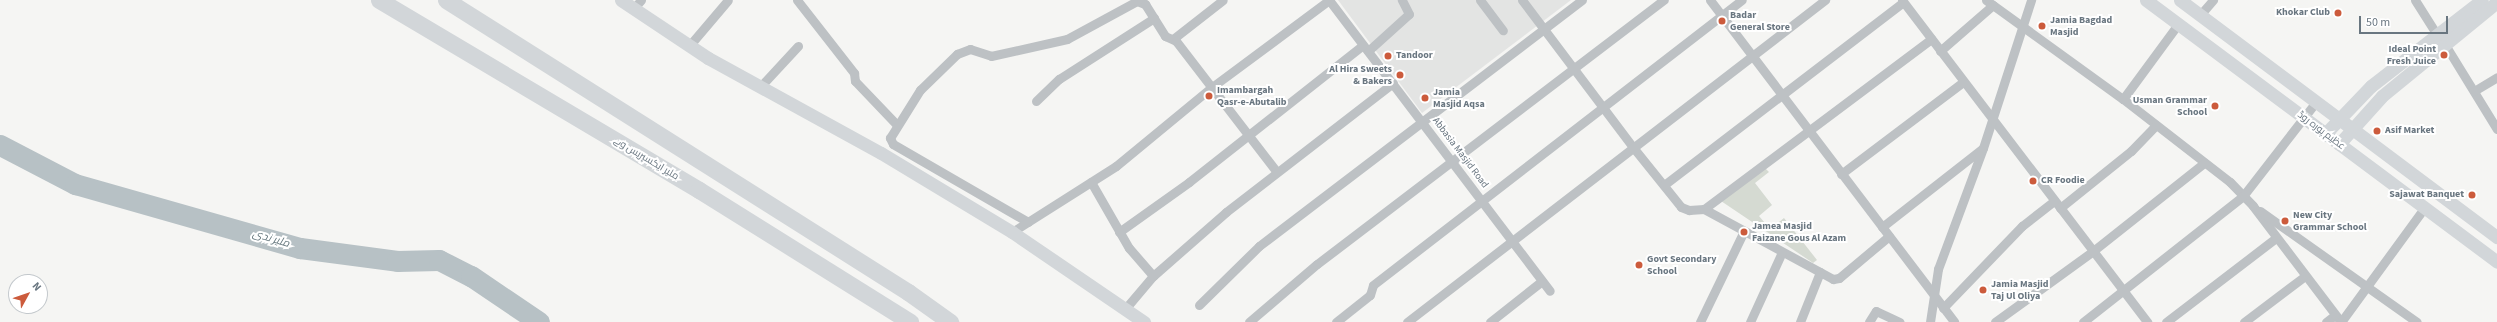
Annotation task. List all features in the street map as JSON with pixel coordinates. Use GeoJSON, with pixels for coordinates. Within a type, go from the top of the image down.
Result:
{"type":"FeatureCollection","features":[{"type":"Feature","properties":{"kind":"highway","name":"ملیر ایکسپریس وے"},"geometry":{"type":"LineString","coordinates":[[379,0],[699,190],[910,322]]}},
{"type":"Feature","properties":{"kind":"highway"},"geometry":{"type":"LineString","coordinates":[[446,0],[908,292],[950,322]]}},
{"type":"Feature","properties":{"kind":"street"},"geometry":{"type":"LineString","coordinates":[[621,0],[637,4],[689,46],[1012,232],[1144,322]]}},
{"type":"Feature","properties":{"kind":"street"},"geometry":{"type":"LineString","coordinates":[[689,46],[728,0]]}},
{"type":"Feature","properties":{"kind":"street"},"geometry":{"type":"LineString","coordinates":[[797,0],[854,73],[856,80],[897,125]]}},
{"type":"Feature","properties":{"kind":"street"},"geometry":{"type":"LineString","coordinates":[[1172,39],[1223,0]]}},
{"type":"Feature","properties":{"kind":"street"},"geometry":{"type":"LineString","coordinates":[[1012,232],[1116,166],[1212,87],[1329,0]]}},
{"type":"Feature","properties":{"kind":"street","name":"Abbasia Masjid Road"},"geometry":{"type":"LineString","coordinates":[[1329,0],[1512,239],[1550,292]]}},
{"type":"Feature","properties":{"kind":"street"},"geometry":{"type":"LineString","coordinates":[[1119,232],[1189,182],[1248,134],[1409,14],[1402,0]]}},
{"type":"Feature","properties":{"kind":"street"},"geometry":{"type":"LineString","coordinates":[[1480,0],[1503,30]]}},
{"type":"Feature","properties":{"kind":"street"},"geometry":{"type":"LineString","coordinates":[[1522,0],[1632,146],[1682,207],[1704,209],[1820,272],[1839,278],[1889,236]]}},
{"type":"Feature","properties":{"kind":"street"},"geometry":{"type":"LineString","coordinates":[[1200,305],[1260,246],[1582,0]]}},
{"type":"Feature","properties":{"kind":"street"},"geometry":{"type":"LineString","coordinates":[[1249,322],[1268,303],[1664,0]]}},
{"type":"Feature","properties":{"kind":"street"},"geometry":{"type":"LineString","coordinates":[[1710,0],[1954,322]]}},
{"type":"Feature","properties":{"kind":"street"},"geometry":{"type":"LineString","coordinates":[[1336,322],[1370,294],[1373,285],[1742,0]]}},
{"type":"Feature","properties":{"kind":"street"},"geometry":{"type":"LineString","coordinates":[[1407,322],[1632,146],[1825,0]]}},
{"type":"Feature","properties":{"kind":"street"},"geometry":{"type":"LineString","coordinates":[[1930,322],[1935,298],[1938,269],[1983,148],[2021,26],[2031,0]]}},
{"type":"Feature","properties":{"kind":"street","name":"عظیم پورہ روڈ"},"geometry":{"type":"LineString","coordinates":[[2146,0],[2497,262]]}},
{"type":"Feature","properties":{"kind":"street","name":"عظیم پورہ روڈ"},"geometry":{"type":"LineString","coordinates":[[2180,0],[2497,237]]}},
{"type":"Feature","properties":{"kind":"street"},"geometry":{"type":"LineString","coordinates":[[2200,15],[2213,0]]}},
{"type":"Feature","properties":{"kind":"street"},"geometry":{"type":"LineString","coordinates":[[2415,0],[2497,129]]}},
{"type":"Feature","properties":{"kind":"street"},"geometry":{"type":"LineString","coordinates":[[2339,144],[2351,128],[2440,39],[2482,0]]}},
{"type":"Feature","properties":{"kind":"street"},"geometry":{"type":"LineString","coordinates":[[1028,222],[894,144],[890,138],[920,90],[964,50],[991,56],[1067,39],[1138,1],[1144,4],[1212,87],[1277,172]]}},
{"type":"Feature","properties":{"kind":"street"},"geometry":{"type":"LineString","coordinates":[[1664,185],[1902,1],[1992,121],[2147,322]]}},
{"type":"Feature","properties":{"kind":"street"},"geometry":{"type":"LineString","coordinates":[[1940,51],[1990,2],[2021,26],[2123,98],[2204,162],[2243,196],[2253,206],[2341,322],[2369,287],[2424,208]]}},
{"type":"Feature","properties":{"kind":"street"},"geometry":{"type":"LineString","coordinates":[[2325,134],[2337,118],[2371,86],[2497,2]]}},
{"type":"Feature","properties":{"kind":"street"},"geometry":{"type":"LineString","coordinates":[[1036,101],[1059,79],[1154,18]]}},
{"type":"Feature","properties":{"kind":"street"},"geometry":{"type":"LineString","coordinates":[[2123,98],[2178,24]]}},
{"type":"Feature","properties":{"kind":"street"},"geometry":{"type":"LineString","coordinates":[[1704,209],[1931,39]]}},
{"type":"Feature","properties":{"kind":"street"},"geometry":{"type":"LineString","coordinates":[[760,87],[798,46]]}},
{"type":"Feature","properties":{"kind":"street"},"geometry":{"type":"LineString","coordinates":[[2474,91],[2497,76]]}},
{"type":"Feature","properties":{"kind":"street"},"geometry":{"type":"LineString","coordinates":[[1841,174],[1963,82]]}},
{"type":"Feature","properties":{"kind":"street"},"geometry":{"type":"LineString","coordinates":[[1125,309],[1153,276],[1277,172],[1392,83]]}},
{"type":"Feature","properties":{"kind":"street"},"geometry":{"type":"LineString","coordinates":[[2083,322],[2243,196],[2316,102]]}},
{"type":"Feature","properties":{"kind":"street"},"geometry":{"type":"LineString","coordinates":[[1943,308],[2022,226],[2057,204],[2131,152],[2156,125]]}},
{"type":"Feature","properties":{"kind":"street"},"geometry":{"type":"LineString","coordinates":[[1882,227],[1983,148]]}},
{"type":"Feature","properties":{"kind":"street"},"geometry":{"type":"LineString","coordinates":[[1995,322],[2093,251],[2204,162]]}},
{"type":"Feature","properties":{"kind":"street"},"geometry":{"type":"LineString","coordinates":[[1091,182],[1119,232],[1153,276]]}},
{"type":"Feature","properties":{"kind":"street"},"geometry":{"type":"LineString","coordinates":[[2253,206],[2417,322]]}},
{"type":"Feature","properties":{"kind":"street"},"geometry":{"type":"LineString","coordinates":[[1700,322],[1744,231]]}},
{"type":"Feature","properties":{"kind":"street"},"geometry":{"type":"LineString","coordinates":[[2166,322],[2276,238]]}},
{"type":"Feature","properties":{"kind":"street"},"geometry":{"type":"LineString","coordinates":[[1750,322],[1782,252]]}},
{"type":"Feature","properties":{"kind":"street"},"geometry":{"type":"LineString","coordinates":[[1800,322],[1820,272]]}},
{"type":"Feature","properties":{"kind":"street"},"geometry":{"type":"LineString","coordinates":[[2244,322],[2305,276]]}},
{"type":"Feature","properties":{"kind":"street"},"geometry":{"type":"LineString","coordinates":[[1490,322],[1542,281]]}},
{"type":"Feature","properties":{"kind":"street"},"geometry":{"type":"LineString","coordinates":[[1869,322],[1876,311],[1900,322]]}},
{"type":"Feature","properties":{"kind":"street"},"geometry":{"type":"LineString","coordinates":[[2326,322],[2335,315]]}},
{"type":"Feature","properties":{"kind":"shaded area"},"geometry":{"type":"Polygon","coordinates":[[[1338,0],[1571,0],[1422,113],[1338,0]]]}},
{"type":"Feature","properties":{"kind":"shaded area"},"geometry":{"type":"Polygon","coordinates":[[[1764,167],[1769,172],[1755,183],[1772,205],[1759,216],[1770,229],[1784,218],[1817,260],[1813,263],[1721,201],[1764,167]]]}},
{"type":"Feature","properties":{"kind":"waterway","name":"ملیر ندی"},"geometry":{"type":"LineString","coordinates":[[0,145],[75,184],[300,248],[397,261],[439,260],[471,276],[539,322]]}},
{"type":"Feature","properties":{"kind":"place","name":"Khokar Club"},"geometry":{"type":"Point","coordinates":[2338,13]}},
{"type":"Feature","properties":{"kind":"place","name":"Badar General Store"},"geometry":{"type":"Point","coordinates":[1722,21]}},
{"type":"Feature","properties":{"kind":"place","name":"Jamia Bagdad Masjid"},"geometry":{"type":"Point","coordinates":[2042,26]}},
{"type":"Feature","properties":{"kind":"place","name":"Ideal Point Fresh Juice"},"geometry":{"type":"Point","coordinates":[2444,55]}},
{"type":"Feature","properties":{"kind":"place","name":"Tandoor"},"geometry":{"type":"Point","coordinates":[1388,56]}},
{"type":"Feature","properties":{"kind":"place","name":"Al Hira Sweets & Bakers"},"geometry":{"type":"Point","coordinates":[1400,75]}},
{"type":"Feature","properties":{"kind":"place","name":"Imambargah Qasr-e-Abutalib"},"geometry":{"type":"Point","coordinates":[1209,96]}},
{"type":"Feature","properties":{"kind":"place","name":"Jamia Masjid Aqsa"},"geometry":{"type":"Point","coordinates":[1425,98]}},
{"type":"Feature","properties":{"kind":"place","name":"Usman Grammar School"},"geometry":{"type":"Point","coordinates":[2215,106]}},
{"type":"Feature","properties":{"kind":"place","name":"Asif Market"},"geometry":{"type":"Point","coordinates":[2377,131]}},
{"type":"Feature","properties":{"kind":"place","name":"CR Foodie"},"geometry":{"type":"Point","coordinates":[2033,181]}},
{"type":"Feature","properties":{"kind":"place","name":"Sajawat Banquet"},"geometry":{"type":"Point","coordinates":[2472,195]}},
{"type":"Feature","properties":{"kind":"place","name":"New City Grammar School"},"geometry":{"type":"Point","coordinates":[2285,221]}},
{"type":"Feature","properties":{"kind":"place","name":"Jamea Masjid Faizane Gous Al Azam"},"geometry":{"type":"Point","coordinates":[1744,232]}},
{"type":"Feature","properties":{"kind":"place","name":"Govt Secondary School"},"geometry":{"type":"Point","coordinates":[1639,265]}},
{"type":"Feature","properties":{"kind":"place","name":"Jamia Masjid Taj Ul Oliya"},"geometry":{"type":"Point","coordinates":[1983,290]}}]}
